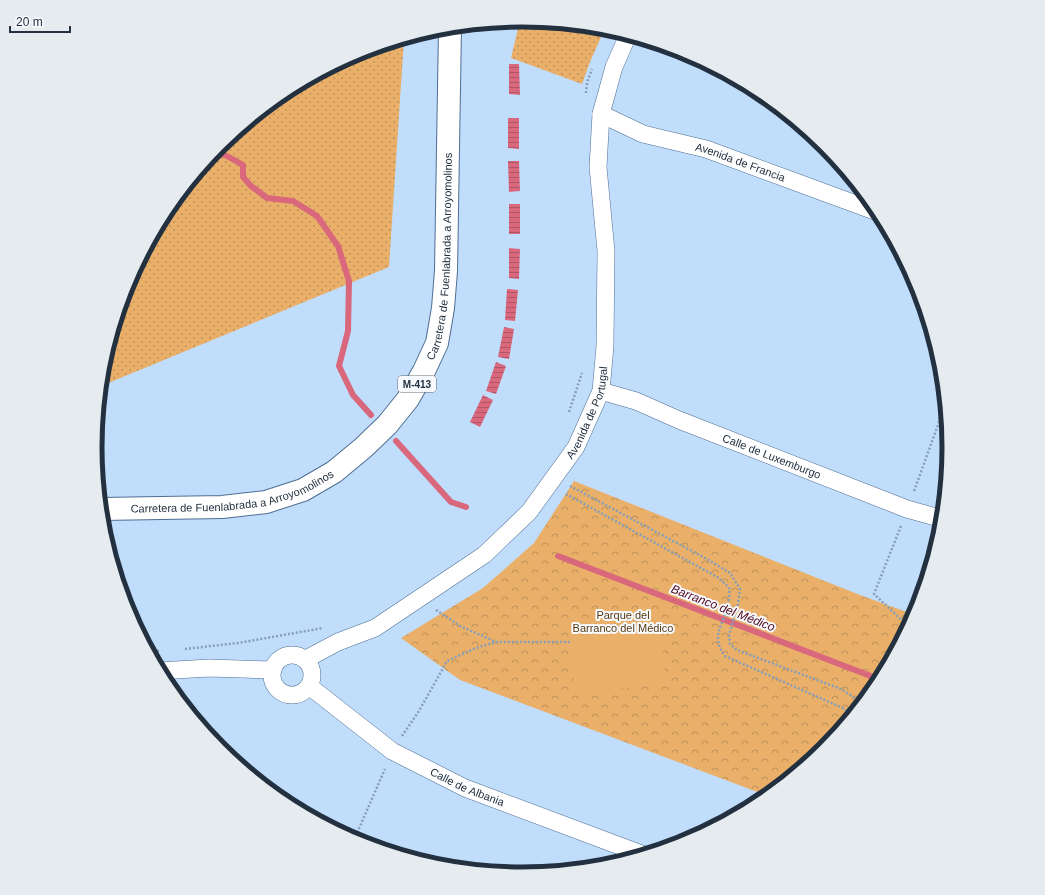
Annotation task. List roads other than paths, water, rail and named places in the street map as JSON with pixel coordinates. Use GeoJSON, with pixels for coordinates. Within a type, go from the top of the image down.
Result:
{"type":"FeatureCollection","features":[{"type":"Feature","properties":{"kind":"main road","name":"Carretera de Fuenlabrada a Arroyomolinos"},"geometry":{"type":"LineString","coordinates":[[107,509],[222,508],[266,502],[302,490],[334,472],[363,448],[387,425],[408,399],[424,371],[437,343],[443,308],[446,271],[450,34]]}},
{"type":"Feature","properties":{"kind":"street","name":"Avenida de Portugal"},"geometry":{"type":"LineString","coordinates":[[306,659],[338,642],[375,628],[484,555],[528,512],[576,448],[601,391],[605,346],[606,251],[598,167],[600,114],[614,67],[626,40]]}},
{"type":"Feature","properties":{"kind":"street","name":"Avenida de Francia"},"geometry":{"type":"LineString","coordinates":[[600,114],[643,134],[706,149],[868,209]]}},
{"type":"Feature","properties":{"kind":"street","name":"Calle de Luxemburgo"},"geometry":{"type":"LineString","coordinates":[[601,391],[636,401],[679,420],[907,509],[937,517]]}},
{"type":"Feature","properties":{"kind":"street"},"geometry":{"type":"LineString","coordinates":[[296,654],[306,659],[311,666],[313,676],[309,686],[300,694],[291,695],[283,692],[276,686],[272,677],[277,661],[285,656],[296,654]]}},
{"type":"Feature","properties":{"kind":"street"},"geometry":{"type":"LineString","coordinates":[[166,671],[209,668],[273,670]]}},
{"type":"Feature","properties":{"kind":"street","name":"Calle de Albania"},"geometry":{"type":"LineString","coordinates":[[309,686],[392,751],[465,788],[637,852]]}},
{"type":"Feature","properties":{"kind":"waterway","name":"Barranco del Médico"},"geometry":{"type":"LineString","coordinates":[[221,154],[243,165],[243,177],[251,186],[267,198],[293,201],[317,216],[338,246],[349,281],[348,331],[339,366],[353,395],[371,415]]}},
{"type":"Feature","properties":{"kind":"waterway","name":"Barranco del Médico"},"geometry":{"type":"LineString","coordinates":[[396,441],[451,502],[466,507]]}},
{"type":"Feature","properties":{"kind":"waterway","name":"Barranco del Médico"},"geometry":{"type":"LineString","coordinates":[[558,556],[874,677]]}},
{"type":"Feature","properties":{"kind":"park label","name":"Parque del Barranco del Médico"},"geometry":{"type":"Point","coordinates":[623,621]}}]}
